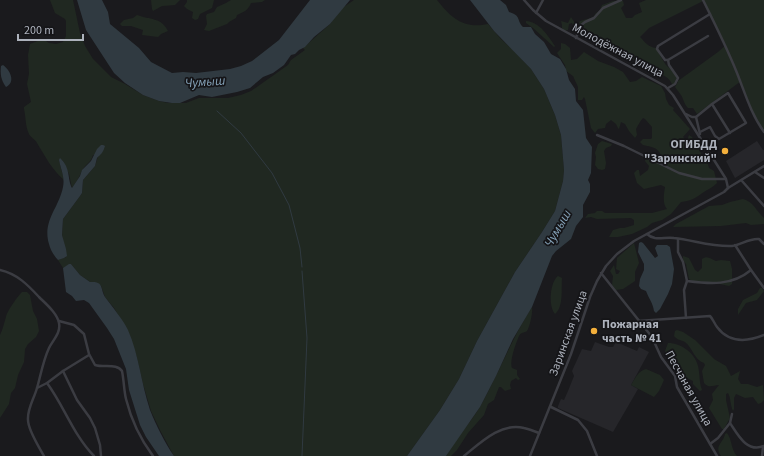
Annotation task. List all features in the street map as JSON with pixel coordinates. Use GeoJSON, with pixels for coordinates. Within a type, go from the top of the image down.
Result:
{"type":"FeatureCollection","features":[{"type":"Feature","properties":{"kind":"street","name":"Молодёжная улица"},"geometry":{"type":"LineString","coordinates":[[524,0],[546,21],[656,80],[668,88],[726,179],[728,188]]}},
{"type":"Feature","properties":{"kind":"street"},"geometry":{"type":"LineString","coordinates":[[536,13],[544,0]]}},
{"type":"Feature","properties":{"kind":"street"},"geometry":{"type":"LineString","coordinates":[[576,38],[580,26],[594,18],[604,8],[622,0]]}},
{"type":"Feature","properties":{"kind":"street"},"geometry":{"type":"LineString","coordinates":[[703,0],[729,52],[754,115],[764,132]]}},
{"type":"Feature","properties":{"kind":"street"},"geometry":{"type":"LineString","coordinates":[[668,88],[675,84],[678,78],[669,65],[668,60],[665,60],[657,49],[658,46],[710,14]]}},
{"type":"Feature","properties":{"kind":"street"},"geometry":{"type":"LineString","coordinates":[[668,60],[708,36]]}},
{"type":"Feature","properties":{"kind":"street"},"geometry":{"type":"LineString","coordinates":[[685,114],[696,117],[728,93],[746,123],[719,139],[715,136],[710,127],[700,132]]}},
{"type":"Feature","properties":{"kind":"street"},"geometry":{"type":"LineString","coordinates":[[712,104],[730,133]]}},
{"type":"Feature","properties":{"kind":"street"},"geometry":{"type":"LineString","coordinates":[[696,117],[701,138]]}},
{"type":"Feature","properties":{"kind":"street"},"geometry":{"type":"LineString","coordinates":[[597,135],[624,146],[679,173],[702,179],[726,179]]}},
{"type":"Feature","properties":{"kind":"street","name":"Заринская улица"},"geometry":{"type":"LineString","coordinates":[[530,456],[551,407],[590,297],[601,273],[625,247],[724,192],[764,166]]}},
{"type":"Feature","properties":{"kind":"street"},"geometry":{"type":"LineString","coordinates":[[755,172],[764,178]]}},
{"type":"Feature","properties":{"kind":"street"},"geometry":{"type":"LineString","coordinates":[[742,181],[764,206]]}},
{"type":"Feature","properties":{"kind":"street"},"geometry":{"type":"LineString","coordinates":[[647,234],[656,238],[678,239],[704,244],[734,245],[759,238],[764,244]]}},
{"type":"Feature","properties":{"kind":"street"},"geometry":{"type":"LineString","coordinates":[[678,239],[678,252],[683,262],[687,281],[684,290],[686,318]]}},
{"type":"Feature","properties":{"kind":"street"},"geometry":{"type":"LineString","coordinates":[[734,245],[764,288]]}},
{"type":"Feature","properties":{"kind":"street"},"geometry":{"type":"LineString","coordinates":[[0,270],[10,272],[22,279],[54,313],[59,321],[58,333],[41,368],[28,420],[29,426],[44,456]]}},
{"type":"Feature","properties":{"kind":"street"},"geometry":{"type":"LineString","coordinates":[[687,281],[706,284],[722,283],[738,279],[751,270]]}},
{"type":"Feature","properties":{"kind":"street","name":"Песчаная улица"},"geometry":{"type":"LineString","coordinates":[[601,273],[652,337],[661,357],[675,376],[677,387],[717,456]]}},
{"type":"Feature","properties":{"kind":"street"},"geometry":{"type":"LineString","coordinates":[[638,321],[710,316],[718,328],[729,337],[736,340],[753,338],[764,334]]}},
{"type":"Feature","properties":{"kind":"street"},"geometry":{"type":"LineString","coordinates":[[59,321],[74,324],[81,330],[84,334],[89,355],[95,366],[118,367],[122,372],[126,399],[143,442],[153,456]]}},
{"type":"Feature","properties":{"kind":"street"},"geometry":{"type":"LineString","coordinates":[[37,388],[89,355]]}},
{"type":"Feature","properties":{"kind":"street"},"geometry":{"type":"LineString","coordinates":[[63,371],[77,400],[90,418],[100,445],[101,456]]}},
{"type":"Feature","properties":{"kind":"street"},"geometry":{"type":"LineString","coordinates":[[47,383],[71,420],[84,446],[94,456]]}},
{"type":"Feature","properties":{"kind":"street"},"geometry":{"type":"LineString","coordinates":[[551,407],[578,420],[587,431],[597,456]]}},
{"type":"Feature","properties":{"kind":"street"},"geometry":{"type":"LineString","coordinates":[[710,444],[718,438],[730,423],[732,414]]}},
{"type":"Feature","properties":{"kind":"street"},"geometry":{"type":"LineString","coordinates":[[730,423],[744,443],[753,447],[764,447],[762,456]]}},
{"type":"Feature","properties":{"kind":"street"},"geometry":{"type":"LineString","coordinates":[[464,456],[496,432],[503,429],[522,427],[539,433]]}},
{"type":"Feature","properties":{"kind":"shaded area"},"geometry":{"type":"Polygon","coordinates":[[[50,0],[73,0],[80,33],[85,46],[93,59],[111,77],[143,95],[168,103],[186,103],[199,98],[228,98],[251,91],[288,65],[291,60],[305,50],[303,48],[330,24],[341,9],[354,0],[437,0],[453,17],[465,24],[488,24],[531,69],[544,89],[555,115],[561,135],[564,170],[563,181],[555,211],[515,272],[477,341],[459,379],[440,410],[407,456],[174,456],[151,411],[128,331],[114,308],[105,297],[101,286],[94,282],[90,282],[80,275],[71,264],[63,268],[58,260],[66,257],[62,235],[63,219],[82,193],[83,180],[95,166],[98,156],[93,155],[72,188],[69,174],[63,161],[59,160],[64,180],[52,167],[30,135],[26,125],[24,107],[31,102],[27,84],[29,74],[28,55],[30,44],[43,39],[49,43],[56,44],[63,42],[66,36],[66,21],[55,13],[50,0]]]}},
{"type":"Feature","properties":{"kind":"shaded area"},"geometry":{"type":"Polygon","coordinates":[[[151,0],[180,0],[175,5],[162,6],[153,11],[151,0]]]}},
{"type":"Feature","properties":{"kind":"shaded area"},"geometry":{"type":"Polygon","coordinates":[[[187,0],[214,0],[212,8],[200,14],[198,19],[195,20],[192,18],[193,12],[184,6],[187,0]]]}},
{"type":"Feature","properties":{"kind":"shaded area"},"geometry":{"type":"Polygon","coordinates":[[[231,0],[265,0],[262,2],[251,3],[247,10],[237,15],[236,18],[227,24],[209,31],[204,30],[207,24],[207,14],[214,12],[217,7],[231,0]]]}},
{"type":"Feature","properties":{"kind":"shaded area"},"geometry":{"type":"Polygon","coordinates":[[[646,0],[764,0],[764,132],[754,115],[741,81],[697,114],[693,108],[688,108],[675,87],[678,81],[726,45],[703,1],[649,28],[640,37],[649,45],[656,48],[663,61],[675,74],[677,77],[674,84],[672,84],[668,78],[649,67],[645,68],[643,65],[642,67],[639,66],[637,61],[629,58],[629,53],[626,54],[625,57],[622,57],[613,50],[601,46],[586,38],[575,29],[572,23],[569,24],[568,30],[564,31],[562,28],[561,21],[568,23],[571,17],[579,30],[584,28],[584,26],[579,23],[580,21],[594,17],[602,5],[613,1],[623,1],[624,5],[621,8],[626,18],[632,18],[642,12],[639,3],[646,0]]]}},
{"type":"Feature","properties":{"kind":"shaded area"},"geometry":{"type":"Polygon","coordinates":[[[137,15],[159,21],[168,31],[158,37],[142,35],[143,30],[131,26],[122,26],[120,24],[124,20],[133,18],[137,15]]]}},
{"type":"Feature","properties":{"kind":"shaded area"},"geometry":{"type":"Polygon","coordinates":[[[526,21],[539,27],[555,46],[554,47],[526,23],[526,21]]]}},
{"type":"Feature","properties":{"kind":"shaded area"},"geometry":{"type":"Polygon","coordinates":[[[561,43],[570,48],[571,60],[577,59],[584,52],[598,61],[623,72],[630,82],[636,81],[642,77],[661,86],[669,105],[674,108],[673,110],[690,129],[683,137],[687,141],[689,135],[692,137],[702,156],[705,157],[709,168],[714,171],[717,183],[694,198],[681,202],[671,214],[662,220],[652,223],[632,234],[609,237],[613,230],[634,225],[634,220],[631,218],[585,218],[588,214],[595,213],[597,211],[602,211],[605,213],[652,213],[667,209],[664,201],[665,187],[661,185],[644,189],[637,183],[634,173],[639,170],[640,176],[648,170],[649,166],[645,161],[646,157],[659,157],[661,155],[656,149],[643,145],[640,142],[643,139],[652,138],[652,127],[643,118],[636,129],[637,135],[635,138],[625,124],[621,122],[619,129],[611,120],[606,124],[605,128],[598,129],[595,133],[591,128],[585,99],[584,97],[582,100],[578,100],[578,87],[573,76],[566,71],[565,65],[557,53],[561,49],[561,43]]]}},
{"type":"Feature","properties":{"kind":"shaded area"},"geometry":{"type":"Polygon","coordinates":[[[602,141],[612,144],[604,151],[606,163],[605,169],[602,170],[598,169],[595,165],[595,153],[598,144],[602,141]]]}},
{"type":"Feature","properties":{"kind":"shaded area"},"geometry":{"type":"Polygon","coordinates":[[[757,141],[764,150],[764,160],[735,178],[726,161],[757,141]]]}},
{"type":"Feature","properties":{"kind":"shaded area"},"geometry":{"type":"Polygon","coordinates":[[[743,199],[750,202],[764,218],[764,224],[751,225],[746,223],[721,226],[673,227],[709,206],[722,205],[743,199]]]}},
{"type":"Feature","properties":{"kind":"shaded area"},"geometry":{"type":"Polygon","coordinates":[[[634,243],[639,263],[635,272],[635,281],[623,289],[616,290],[612,285],[613,276],[610,271],[614,265],[616,274],[618,274],[620,271],[616,269],[617,258],[634,243]]]}},
{"type":"Feature","properties":{"kind":"shaded area"},"geometry":{"type":"Polygon","coordinates":[[[683,256],[689,258],[695,270],[698,272],[702,268],[702,259],[704,258],[707,257],[716,261],[730,261],[732,269],[732,284],[729,286],[692,281],[689,279],[683,256]]]}},
{"type":"Feature","properties":{"kind":"shaded area"},"geometry":{"type":"Polygon","coordinates":[[[558,276],[562,278],[562,297],[560,307],[555,314],[551,306],[551,294],[553,283],[558,276]]]}},
{"type":"Feature","properties":{"kind":"shaded area"},"geometry":{"type":"Polygon","coordinates":[[[760,288],[764,291],[757,300],[746,303],[738,315],[738,309],[743,300],[757,293],[760,288]]]}},
{"type":"Feature","properties":{"kind":"shaded area"},"geometry":{"type":"Polygon","coordinates":[[[22,292],[27,292],[30,295],[39,331],[36,337],[25,349],[24,362],[18,375],[15,388],[11,393],[9,404],[0,418],[0,335],[8,311],[22,292]]]}},
{"type":"Feature","properties":{"kind":"shaded area"},"geometry":{"type":"Polygon","coordinates":[[[532,307],[532,315],[528,329],[519,336],[512,357],[512,368],[517,370],[517,375],[520,379],[518,380],[516,378],[511,381],[511,389],[505,391],[499,387],[494,400],[488,404],[484,415],[468,433],[457,450],[451,456],[446,456],[481,405],[518,331],[532,307]]]}},
{"type":"Feature","properties":{"kind":"shaded area"},"geometry":{"type":"Polygon","coordinates":[[[677,330],[695,340],[714,359],[726,366],[731,376],[740,371],[738,379],[741,384],[748,384],[757,387],[763,385],[764,400],[758,404],[753,397],[745,398],[736,394],[734,398],[733,411],[729,395],[728,393],[726,394],[730,418],[724,429],[722,429],[709,408],[713,400],[712,394],[719,385],[709,386],[704,383],[702,371],[705,365],[704,363],[696,357],[685,342],[674,336],[675,331],[677,330]]]}},
{"type":"Feature","properties":{"kind":"shaded area"},"geometry":{"type":"Polygon","coordinates":[[[595,342],[613,347],[616,342],[637,351],[639,347],[649,352],[631,385],[638,389],[613,432],[558,408],[561,399],[564,400],[568,391],[574,376],[572,371],[582,349],[591,351],[595,342]]]}},
{"type":"Feature","properties":{"kind":"shaded area"},"geometry":{"type":"Polygon","coordinates":[[[668,343],[673,343],[682,347],[694,357],[698,366],[702,390],[700,391],[693,384],[693,381],[681,375],[679,370],[671,363],[665,351],[668,343]]]}},
{"type":"Feature","properties":{"kind":"shaded area"},"geometry":{"type":"Polygon","coordinates":[[[646,369],[660,375],[664,380],[659,391],[654,397],[631,385],[639,373],[646,369]]]}},
{"type":"Feature","properties":{"kind":"shaded area"},"geometry":{"type":"Polygon","coordinates":[[[727,433],[737,456],[721,456],[719,452],[718,449],[725,434],[727,433]]]}},
{"type":"Feature","properties":{"kind":"water","name":"Чумыш"},"geometry":{"type":"Polygon","coordinates":[[[77,0],[102,0],[108,12],[110,24],[139,48],[151,62],[172,73],[196,73],[230,69],[252,61],[279,40],[310,0],[350,0],[330,24],[314,37],[305,47],[291,55],[284,65],[273,73],[263,77],[250,88],[212,97],[199,95],[180,103],[172,103],[159,101],[143,95],[125,83],[114,73],[86,30],[77,0]]]}},
{"type":"Feature","properties":{"kind":"water","name":"Чумыш"},"geometry":{"type":"Polygon","coordinates":[[[470,0],[500,0],[506,5],[509,12],[516,15],[523,27],[531,27],[535,34],[544,42],[551,54],[560,59],[566,69],[569,80],[575,89],[576,101],[583,110],[586,138],[592,147],[591,173],[588,180],[590,184],[590,192],[583,205],[583,217],[576,226],[571,239],[552,256],[532,307],[513,339],[480,407],[446,456],[407,456],[440,410],[459,379],[477,341],[515,272],[555,211],[563,181],[564,170],[561,135],[555,115],[544,89],[531,69],[494,31],[470,0]]]}},
{"type":"Feature","properties":{"kind":"water"},"geometry":{"type":"Polygon","coordinates":[[[3,65],[11,76],[11,82],[6,87],[1,74],[1,66],[3,65]]]}},
{"type":"Feature","properties":{"kind":"water"},"geometry":{"type":"Polygon","coordinates":[[[101,145],[105,146],[102,153],[97,158],[95,166],[83,180],[82,193],[63,219],[62,235],[67,256],[58,260],[50,248],[47,236],[49,221],[63,187],[63,177],[59,160],[60,158],[66,166],[72,188],[82,170],[91,161],[97,149],[101,145]]]}},
{"type":"Feature","properties":{"kind":"water"},"geometry":{"type":"Polygon","coordinates":[[[641,242],[655,258],[658,256],[655,248],[657,245],[667,245],[670,247],[674,269],[672,284],[660,309],[656,313],[646,291],[641,289],[639,286],[644,270],[644,264],[638,252],[639,243],[641,242]]]}},
{"type":"Feature","properties":{"kind":"water"},"geometry":{"type":"Polygon","coordinates":[[[71,264],[80,275],[90,282],[100,284],[105,297],[126,326],[135,349],[150,410],[161,434],[174,456],[159,456],[146,437],[140,425],[129,390],[126,369],[114,339],[107,328],[89,303],[84,300],[76,301],[66,292],[63,268],[71,264]]]}},
{"type":"Feature","properties":{"kind":"waterway"},"geometry":{"type":"LineString","coordinates":[[217,111],[241,133],[272,173],[289,205],[300,248],[302,267]]}},
{"type":"Feature","properties":{"kind":"waterway"},"geometry":{"type":"LineString","coordinates":[[302,271],[307,338],[302,456]]}},
{"type":"Feature","properties":{"kind":"place","name":"ОГИБДД \"Заринский\""},"geometry":{"type":"Point","coordinates":[725,151]}},
{"type":"Feature","properties":{"kind":"place","name":"Пожарная часть № 41"},"geometry":{"type":"Point","coordinates":[594,331]}}]}
